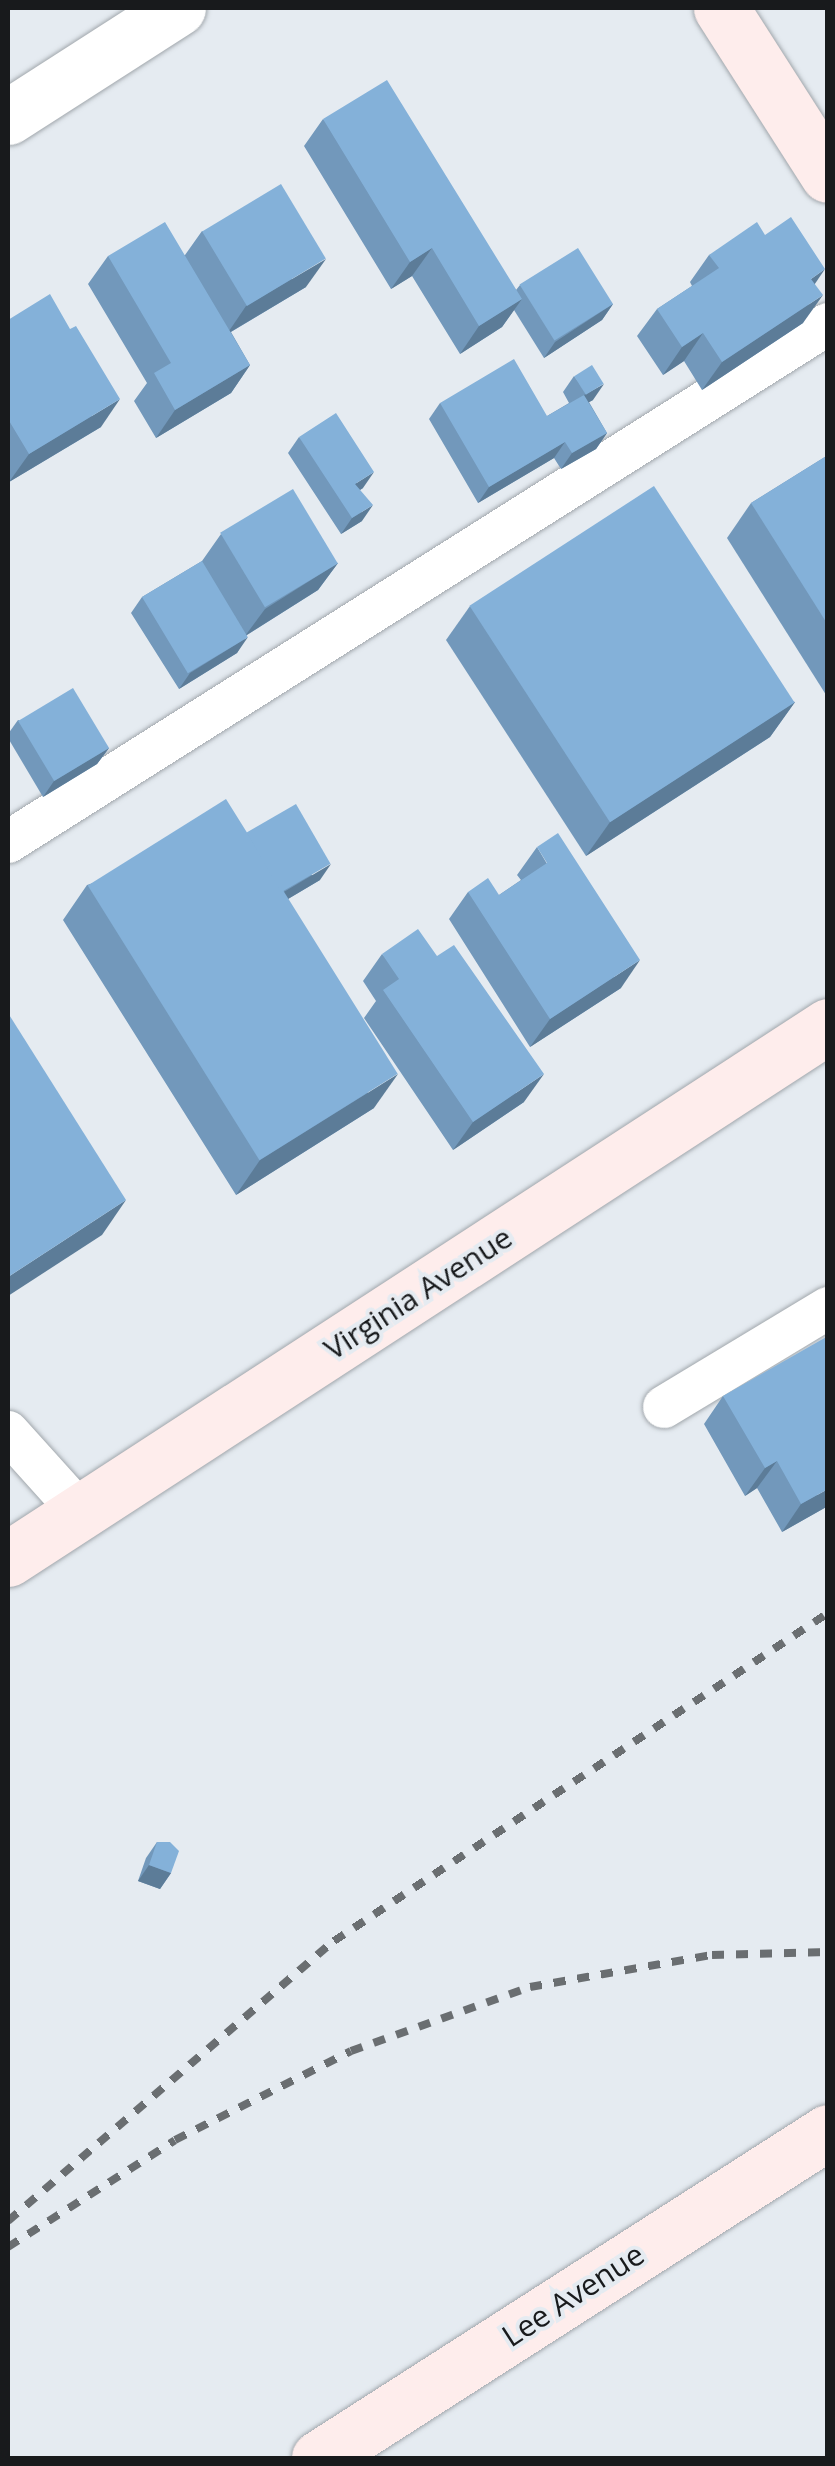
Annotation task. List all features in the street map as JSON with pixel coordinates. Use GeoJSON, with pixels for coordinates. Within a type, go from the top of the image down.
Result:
{"type":"FeatureCollection","features":[{"type":"Feature","properties":{"kind":"street"},"geometry":{"type":"LineString","coordinates":[[8,117],[178,8]]}},
{"type":"Feature","properties":{"kind":"street"},"geometry":{"type":"LineString","coordinates":[[721,8],[828,175]]}},
{"type":"Feature","properties":{"kind":"street","name":"Virginia Avenue"},"geometry":{"type":"LineString","coordinates":[[8,1559],[828,1026]]}},
{"type":"Feature","properties":{"kind":"street","name":"Lee Avenue"},"geometry":{"type":"LineString","coordinates":[[319,2458],[828,2132]]}},
{"type":"Feature","properties":{"kind":"lane"},"geometry":{"type":"LineString","coordinates":[[8,842],[828,324]]}},
{"type":"Feature","properties":{"kind":"lane"},"geometry":{"type":"LineString","coordinates":[[664,1407],[828,1308]]}},
{"type":"Feature","properties":{"kind":"lane"},"geometry":{"type":"LineString","coordinates":[[8,1432],[80,1512]]}},
{"type":"Feature","properties":{"kind":"building"},"geometry":{"type":"Polygon","coordinates":[[[387,80],[522,299],[479,326],[432,248],[410,262],[323,119],[387,80]]]}},
{"type":"Feature","properties":{"kind":"building"},"geometry":{"type":"Polygon","coordinates":[[[281,184],[326,259],[247,306],[202,231],[281,184]]]}},
{"type":"Feature","properties":{"kind":"building"},"geometry":{"type":"Polygon","coordinates":[[[791,217],[825,269],[811,279],[823,295],[722,362],[703,333],[682,347],[657,309],[719,268],[709,255],[757,222],[765,235],[791,217]]]}},
{"type":"Feature","properties":{"kind":"building"},"geometry":{"type":"Polygon","coordinates":[[[165,222],[250,365],[175,410],[154,373],[171,363],[108,256],[165,222]]]}},
{"type":"Feature","properties":{"kind":"building"},"geometry":{"type":"Polygon","coordinates":[[[578,248],[613,304],[554,341],[519,285],[578,248]]]}},
{"type":"Feature","properties":{"kind":"building"},"geometry":{"type":"Polygon","coordinates":[[[50,294],[70,329],[76,326],[120,399],[29,454],[8,419],[8,320],[50,294]]]}},
{"type":"Feature","properties":{"kind":"building"},"geometry":{"type":"Polygon","coordinates":[[[514,359],[547,416],[584,395],[607,433],[572,453],[565,442],[489,487],[440,403],[514,359]]]}},
{"type":"Feature","properties":{"kind":"building"},"geometry":{"type":"Polygon","coordinates":[[[592,365],[604,384],[586,395],[574,376],[592,365]]]}},
{"type":"Feature","properties":{"kind":"building"},"geometry":{"type":"Polygon","coordinates":[[[336,413],[374,472],[355,484],[373,505],[352,518],[299,437],[336,413]]]}},
{"type":"Feature","properties":{"kind":"building"},"geometry":{"type":"Polygon","coordinates":[[[828,455],[828,625],[751,503],[828,455]]]}},
{"type":"Feature","properties":{"kind":"building"},"geometry":{"type":"Polygon","coordinates":[[[654,486],[795,702],[610,822],[469,606],[654,486]]]}},
{"type":"Feature","properties":{"kind":"building"},"geometry":{"type":"Polygon","coordinates":[[[293,489],[338,564],[265,607],[220,533],[293,489]]]}},
{"type":"Feature","properties":{"kind":"building"},"geometry":{"type":"Polygon","coordinates":[[[202,561],[248,637],[188,673],[142,597],[202,561]]]}},
{"type":"Feature","properties":{"kind":"building"},"geometry":{"type":"Polygon","coordinates":[[[73,688],[109,748],[54,781],[18,721],[73,688]]]}},
{"type":"Feature","properties":{"kind":"building"},"geometry":{"type":"Polygon","coordinates":[[[226,799],[398,1074],[259,1160],[88,885],[226,799]]]}},
{"type":"Feature","properties":{"kind":"building"},"geometry":{"type":"Polygon","coordinates":[[[296,804],[330,864],[281,892],[247,832],[296,804]]]}},
{"type":"Feature","properties":{"kind":"building"},"geometry":{"type":"Polygon","coordinates":[[[558,833],[640,960],[550,1019],[468,892],[488,878],[499,895],[547,863],[537,847],[558,833]]]}},
{"type":"Feature","properties":{"kind":"building"},"geometry":{"type":"Polygon","coordinates":[[[418,929],[437,956],[454,945],[544,1074],[473,1122],[383,990],[399,979],[382,954],[418,929]]]}},
{"type":"Feature","properties":{"kind":"building"},"geometry":{"type":"Polygon","coordinates":[[[8,1013],[126,1200],[8,1277],[8,1013]]]}},
{"type":"Feature","properties":{"kind":"building"},"geometry":{"type":"Polygon","coordinates":[[[828,1336],[828,1489],[801,1504],[777,1461],[765,1468],[723,1396],[828,1336]]]}},
{"type":"Feature","properties":{"kind":"building"},"geometry":{"type":"Polygon","coordinates":[[[157,1842],[170,1842],[179,1851],[171,1873],[149,1865],[157,1842]]]}},
{"type":"Feature","properties":{"kind":"railway"},"geometry":{"type":"LineString","coordinates":[[8,2221],[334,1941],[828,1613]]}},
{"type":"Feature","properties":{"kind":"railway"},"geometry":{"type":"LineString","coordinates":[[8,2247],[175,2140],[351,2051],[530,1987],[712,1955],[828,1952]]}}]}
